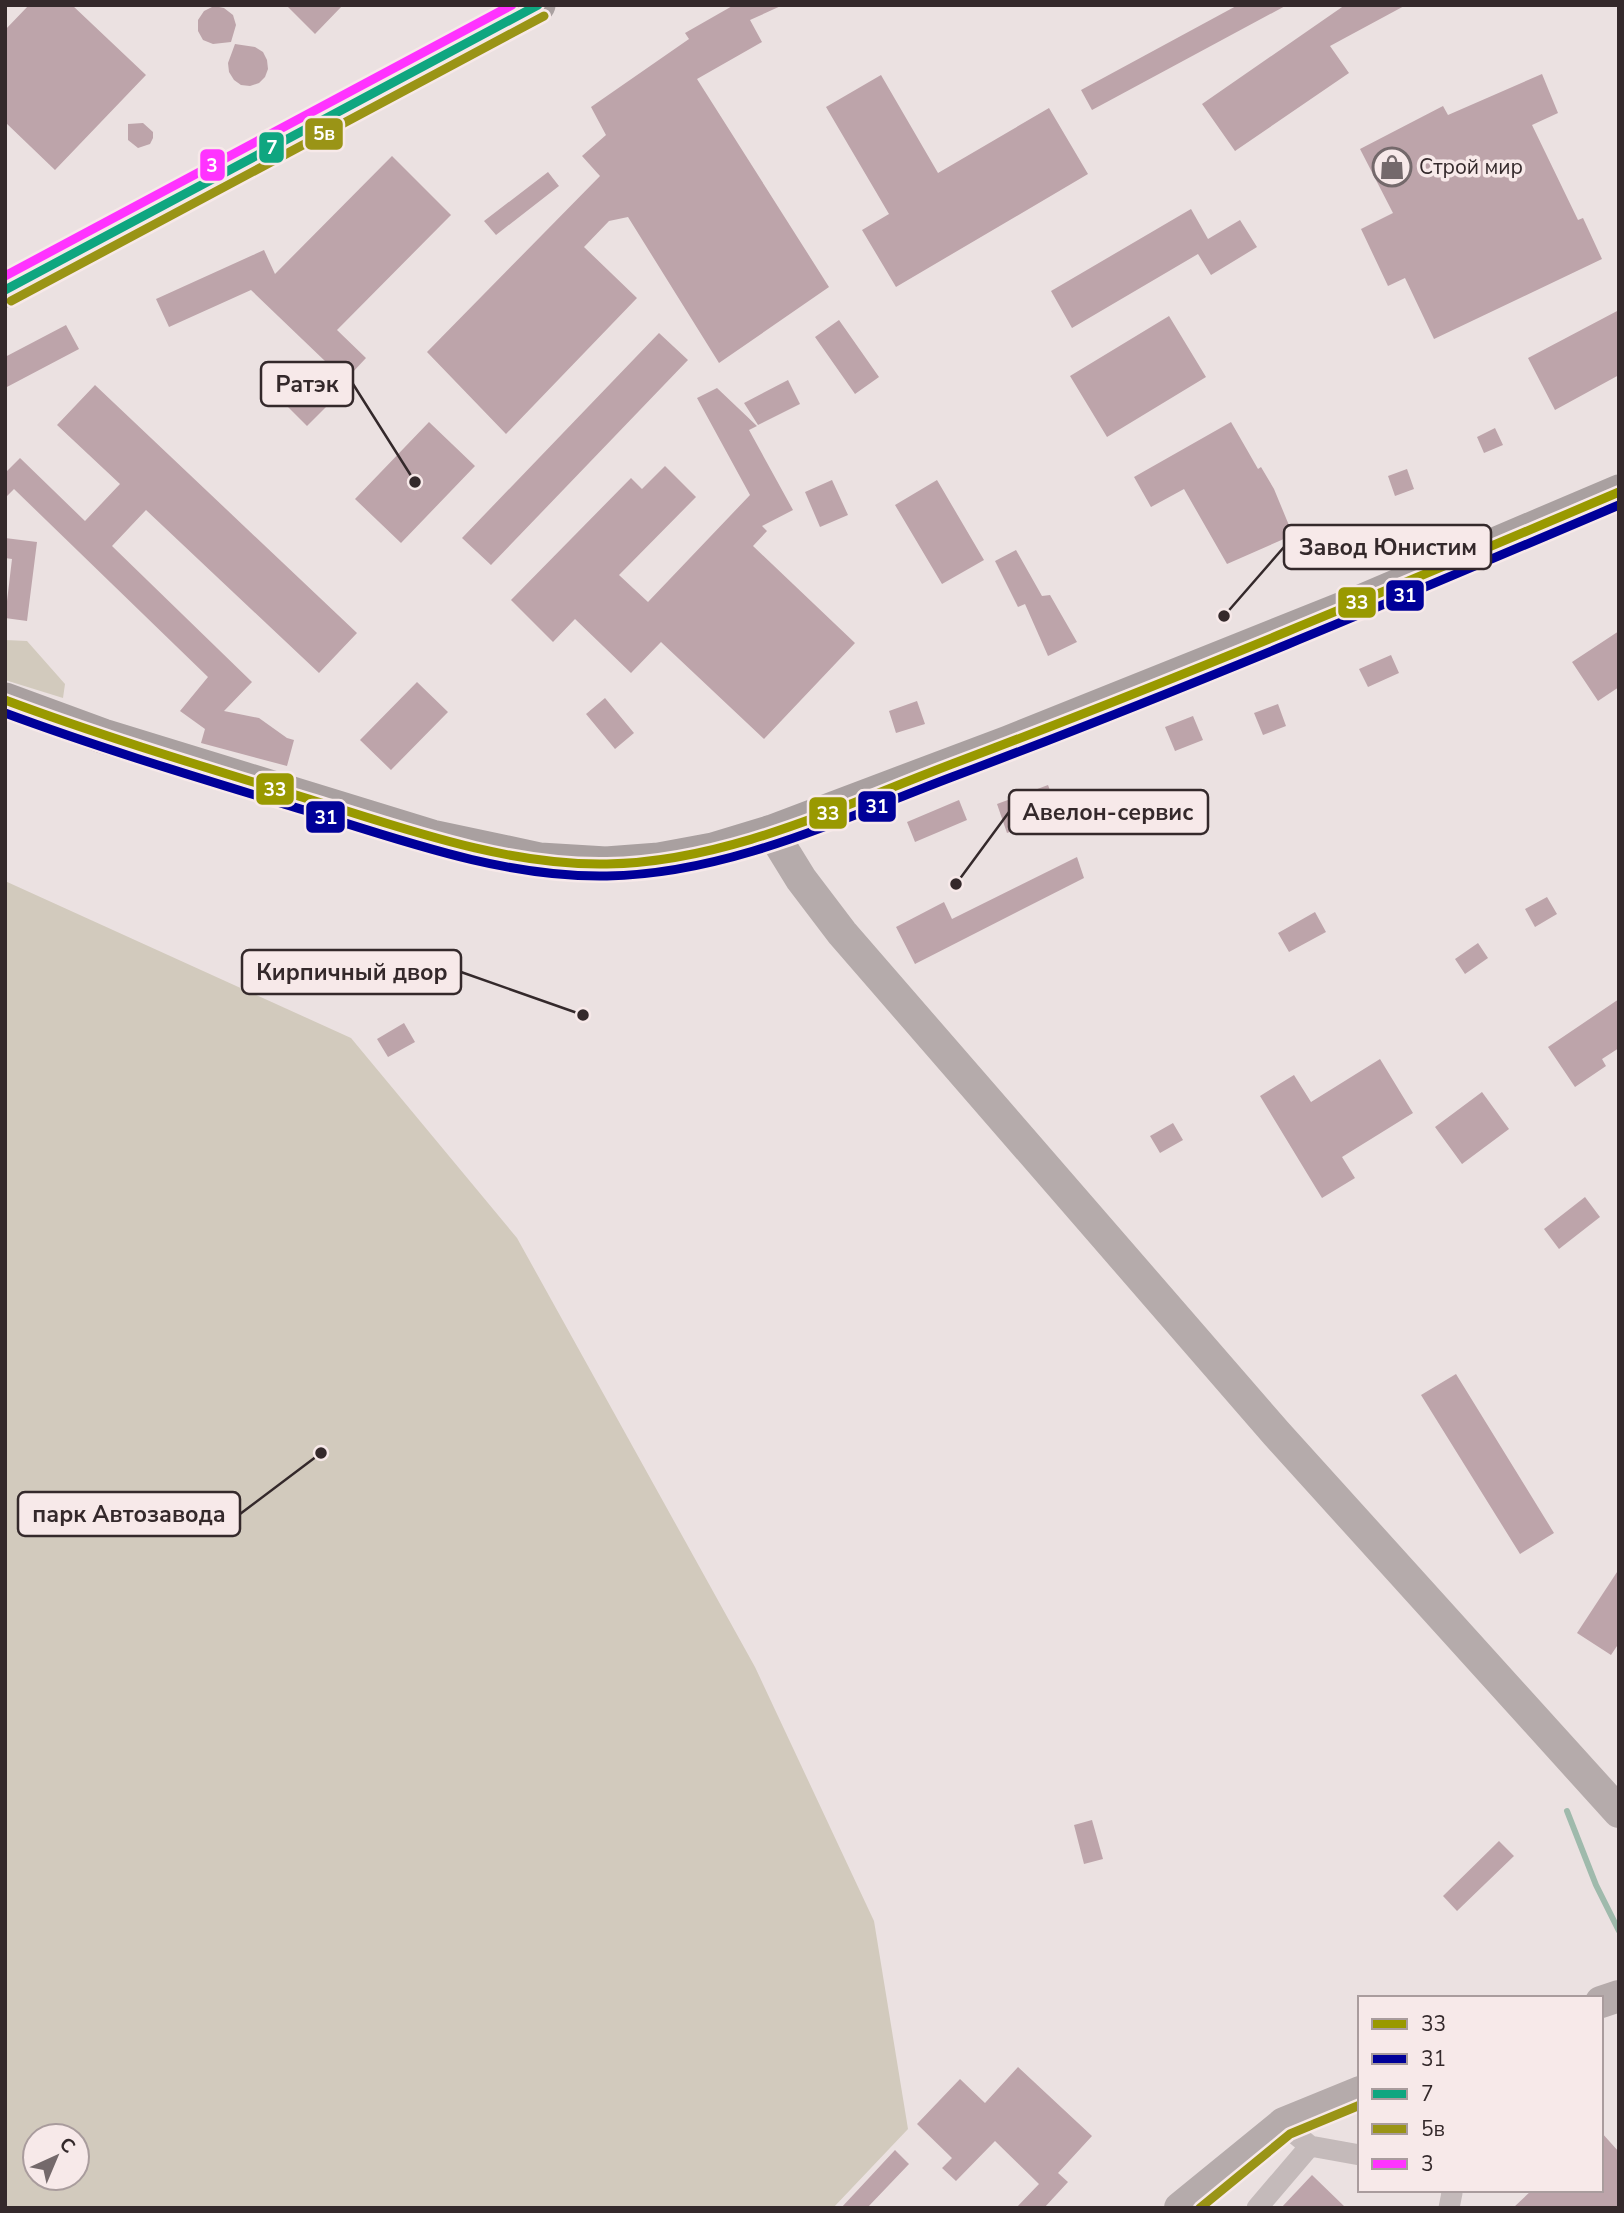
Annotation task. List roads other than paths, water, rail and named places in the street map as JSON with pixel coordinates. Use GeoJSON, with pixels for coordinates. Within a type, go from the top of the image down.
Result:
{"type":"FeatureCollection","features":[{"type":"Feature","properties":{"kind":"main road"},"geometry":{"type":"LineString","coordinates":[[5,290],[538,5]]}},
{"type":"Feature","properties":{"kind":"main road"},"geometry":{"type":"LineString","coordinates":[[5,700],[103,736],[432,837],[540,860],[606,864],[659,860],[713,850],[772,832],[1008,743],[1363,601],[1619,492]]}},
{"type":"Feature","properties":{"kind":"street"},"geometry":{"type":"LineString","coordinates":[[772,832],[801,879],[877,974],[1267,1423],[1619,1812]]}},
{"type":"Feature","properties":{"kind":"street"},"geometry":{"type":"LineString","coordinates":[[1180,2208],[1284,2123],[1358,2093]]}},
{"type":"Feature","properties":{"kind":"street"},"geometry":{"type":"LineString","coordinates":[[1257,2208],[1302,2140],[1358,2154]]}},
{"type":"Feature","properties":{"kind":"waterway"},"geometry":{"type":"LineString","coordinates":[[1567,1811],[1596,1885],[1619,1931]]}},
{"type":"Feature","properties":{"kind":"place","name":"Строй мир"},"geometry":{"type":"Point","coordinates":[1392,167]}},
{"type":"Feature","properties":{"kind":"place","name":"Ратэк"},"geometry":{"type":"Point","coordinates":[415,482]}},
{"type":"Feature","properties":{"kind":"place","name":"Завод Юнистим"},"geometry":{"type":"Point","coordinates":[1224,616]}},
{"type":"Feature","properties":{"kind":"place","name":"Авелон-сервис"},"geometry":{"type":"Point","coordinates":[956,884]}},
{"type":"Feature","properties":{"kind":"place","name":"Кирпичный двор"},"geometry":{"type":"Point","coordinates":[583,1015]}},
{"type":"Feature","properties":{"kind":"place","name":"парк Автозавода"},"geometry":{"type":"Point","coordinates":[321,1453]}}]}
